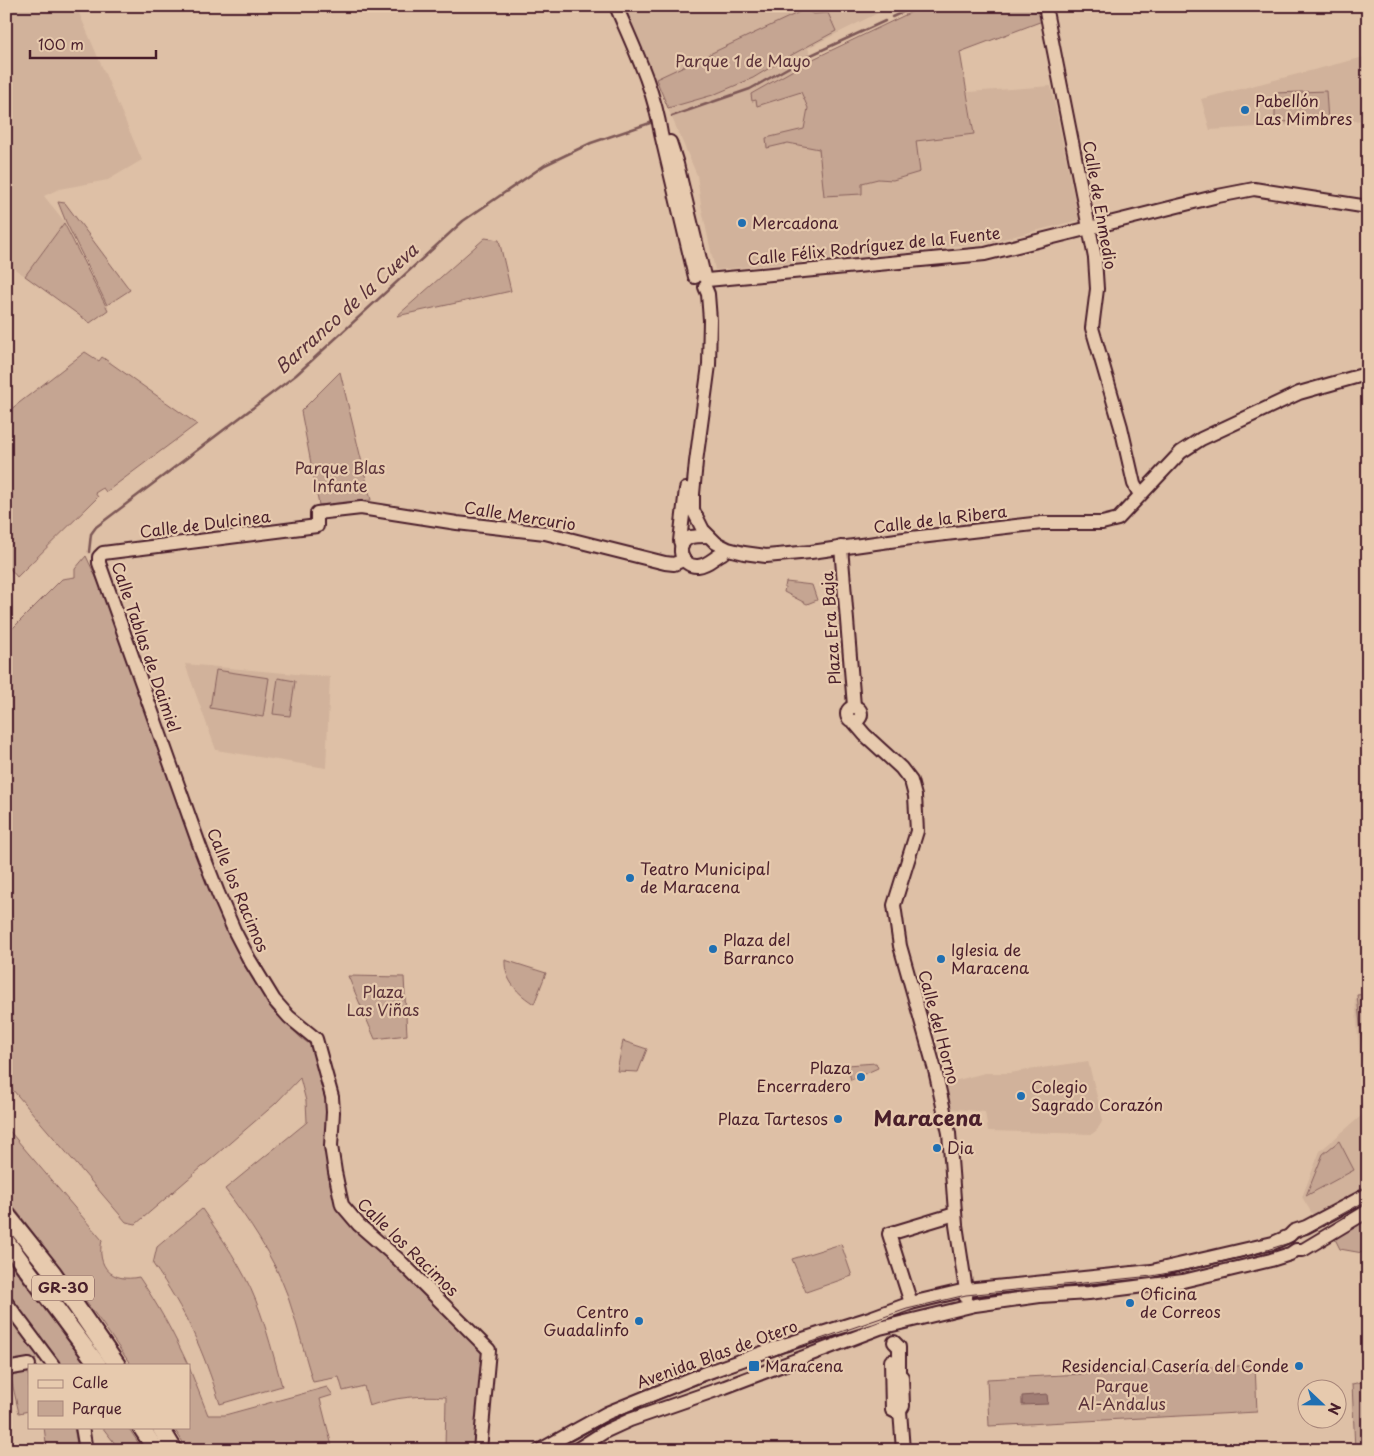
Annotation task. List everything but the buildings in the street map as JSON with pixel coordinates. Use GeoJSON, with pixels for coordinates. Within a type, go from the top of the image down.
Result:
{"type":"FeatureCollection","features":[{"type":"Feature","properties":{"kind":"highway","name":"GR-30"},"geometry":{"type":"LineString","coordinates":[[6,1214],[52,1273],[117,1364]]}},
{"type":"Feature","properties":{"kind":"highway","name":"GR-30"},"geometry":{"type":"LineString","coordinates":[[6,1241],[97,1364]]}},
{"type":"Feature","properties":{"kind":"highway"},"geometry":{"type":"LineString","coordinates":[[142,1428],[156,1450]]}},
{"type":"Feature","properties":{"kind":"highway"},"geometry":{"type":"LineString","coordinates":[[161,1428],[174,1450]]}},
{"type":"Feature","properties":{"kind":"street"},"geometry":{"type":"LineString","coordinates":[[616,6],[645,73],[658,114],[667,131],[677,164],[702,282],[702,366],[684,504],[680,541],[682,546]]}},
{"type":"Feature","properties":{"kind":"street","name":"Calle de Enmedio"},"geometry":{"type":"LineString","coordinates":[[1045,6],[1095,258],[1097,289],[1092,328],[1121,427],[1134,484],[1140,496]]}},
{"type":"Feature","properties":{"kind":"street","name":"Calle Félix Rodríguez de la Fuente"},"geometry":{"type":"LineString","coordinates":[[702,282],[985,254],[1218,196],[1254,189],[1368,207]]}},
{"type":"Feature","properties":{"kind":"street","name":"Calle de la Ribera"},"geometry":{"type":"LineString","coordinates":[[702,282],[708,294],[710,320],[709,365],[696,462],[693,510],[707,539],[723,553],[735,558],[753,560],[766,556],[1042,523],[1102,523],[1118,518],[1140,496]]}},
{"type":"Feature","properties":{"kind":"street"},"geometry":{"type":"LineString","coordinates":[[1140,496],[1181,452],[1202,439],[1299,393],[1368,375]]}},
{"type":"Feature","properties":{"kind":"street"},"geometry":{"type":"LineString","coordinates":[[684,504],[707,539],[710,553],[702,565]]}},
{"type":"Feature","properties":{"kind":"street","name":"Calle Mercurio"},"geometry":{"type":"LineString","coordinates":[[317,519],[360,508],[545,533],[665,563],[674,564],[683,560]]}},
{"type":"Feature","properties":{"kind":"street","name":"Calle de Dulcinea"},"geometry":{"type":"LineString","coordinates":[[99,557],[103,553],[317,519]]}},
{"type":"Feature","properties":{"kind":"street"},"geometry":{"type":"LineString","coordinates":[[707,539],[692,537],[686,540],[680,552],[683,560],[691,565],[702,565],[709,563],[723,553]]}},
{"type":"Feature","properties":{"kind":"street","name":"Calle de la Ribera"},"geometry":{"type":"LineString","coordinates":[[707,539],[736,552],[766,556]]}},
{"type":"Feature","properties":{"kind":"street","name":"Plaza Era Baja"},"geometry":{"type":"LineString","coordinates":[[841,547],[854,706],[858,707],[861,713],[859,719],[853,721]]}},
{"type":"Feature","properties":{"kind":"street","name":"Calle Tablas de Daimiel"},"geometry":{"type":"LineString","coordinates":[[99,557],[99,563],[164,748]]}},
{"type":"Feature","properties":{"kind":"street","name":"Calle del Horno"},"geometry":{"type":"LineString","coordinates":[[853,721],[865,735],[901,768],[911,781],[915,796],[917,831],[894,905],[901,951],[935,1070],[949,1133],[955,1214],[966,1290]]}},
{"type":"Feature","properties":{"kind":"street","name":"Calle los Racimos"},"geometry":{"type":"LineString","coordinates":[[164,748],[218,894],[249,959],[274,1000],[289,1017],[316,1039],[332,1097],[334,1112],[331,1146],[342,1205],[359,1225],[398,1259],[489,1350],[480,1450]]}},
{"type":"Feature","properties":{"kind":"street","name":"Avenida Blas de Otero"},"geometry":{"type":"LineString","coordinates":[[540,1450],[607,1414],[703,1374],[911,1302],[966,1290],[1152,1271],[1273,1243],[1368,1194]]}},
{"type":"Feature","properties":{"kind":"street"},"geometry":{"type":"LineString","coordinates":[[1309,1246],[1310,1239],[1308,1234],[1294,1233],[1290,1245],[1296,1250],[1303,1250],[1368,1211]]}},
{"type":"Feature","properties":{"kind":"street"},"geometry":{"type":"LineString","coordinates":[[894,1325],[911,1302],[888,1234],[955,1214]]}},
{"type":"Feature","properties":{"kind":"street","name":"Avenida Blas de Otero"},"geometry":{"type":"LineString","coordinates":[[576,1450],[606,1431],[663,1407],[724,1387],[880,1328],[975,1305],[1183,1281],[1271,1260],[1296,1250]]}},
{"type":"Feature","properties":{"kind":"street"},"geometry":{"type":"LineString","coordinates":[[961,1309],[966,1300],[966,1290]]}},
{"type":"Feature","properties":{"kind":"street"},"geometry":{"type":"LineString","coordinates":[[6,1302],[52,1363]]}},
{"type":"Feature","properties":{"kind":"street"},"geometry":{"type":"LineString","coordinates":[[890,1310],[894,1325],[894,1342],[898,1347],[892,1410],[900,1411],[904,1450]]}},
{"type":"Feature","properties":{"kind":"street"},"geometry":{"type":"LineString","coordinates":[[6,1369],[28,1365]]}},
{"type":"Feature","properties":{"kind":"street"},"geometry":{"type":"LineString","coordinates":[[82,1428],[86,1450]]}},
{"type":"Feature","properties":{"kind":"shaded area"},"geometry":{"type":"Polygon","coordinates":[[[6,6],[76,6],[142,160],[108,180],[59,189],[44,196],[65,222],[25,276],[6,263],[6,6]]]}},
{"type":"Feature","properties":{"kind":"shaded area"},"geometry":{"type":"Polygon","coordinates":[[[623,6],[892,6],[808,48],[862,193],[862,183],[878,179],[893,180],[915,141],[974,134],[968,92],[1051,86],[1079,220],[991,242],[715,270],[701,205],[697,175],[623,6]]]}},
{"type":"Feature","properties":{"kind":"shaded area"},"geometry":{"type":"Polygon","coordinates":[[[1368,56],[1368,120],[1210,130],[1201,99],[1368,56]]]}},
{"type":"Feature","properties":{"kind":"shaded area"},"geometry":{"type":"Polygon","coordinates":[[[185,664],[330,677],[326,768],[216,750],[185,664]]]}},
{"type":"Feature","properties":{"kind":"shaded area"},"geometry":{"type":"Polygon","coordinates":[[[1368,997],[1368,1106],[1361,1072],[1355,999],[1368,997]]]}},
{"type":"Feature","properties":{"kind":"shaded area","name":"Colegio Sagrado Corazón"},"geometry":{"type":"Polygon","coordinates":[[[1088,1061],[1103,1120],[1092,1134],[988,1131],[985,1112],[947,1108],[942,1084],[985,1073],[1009,1073],[1088,1061]]]}},
{"type":"Feature","properties":{"kind":"shaded area"},"geometry":{"type":"Polygon","coordinates":[[[1368,1110],[1368,1190],[1314,1217],[1302,1197],[1320,1151],[1368,1110]]]}},
{"type":"Feature","properties":{"kind":"shaded area"},"geometry":{"type":"Polygon","coordinates":[[[1047,1394],[1048,1404],[1022,1405],[1022,1396],[1047,1394]]]}},
{"type":"Feature","properties":{"kind":"green space"},"geometry":{"type":"Polygon","coordinates":[[[924,6],[1042,6],[1045,20],[960,52],[974,134],[916,141],[920,172],[893,180],[878,179],[862,183],[862,194],[824,196],[819,149],[788,143],[767,148],[766,138],[804,129],[808,108],[801,92],[757,106],[756,100],[752,101],[751,94],[811,60],[924,6]]]}},
{"type":"Feature","properties":{"kind":"green space","name":"Parque 1 de Mayo"},"geometry":{"type":"Polygon","coordinates":[[[804,10],[814,14],[828,13],[836,31],[753,78],[713,95],[668,108],[656,79],[804,10]]]}},
{"type":"Feature","properties":{"kind":"green space"},"geometry":{"type":"Polygon","coordinates":[[[1326,91],[1328,121],[1275,122],[1275,93],[1326,91]]]}},
{"type":"Feature","properties":{"kind":"green space"},"geometry":{"type":"Polygon","coordinates":[[[58,202],[65,203],[130,290],[107,305],[66,222],[58,202]]]}},
{"type":"Feature","properties":{"kind":"green space"},"geometry":{"type":"Polygon","coordinates":[[[64,223],[108,310],[90,323],[25,276],[64,223]]]}},
{"type":"Feature","properties":{"kind":"green space"},"geometry":{"type":"Polygon","coordinates":[[[485,238],[499,240],[511,291],[397,316],[485,238]]]}},
{"type":"Feature","properties":{"kind":"green space"},"geometry":{"type":"Polygon","coordinates":[[[85,352],[99,361],[102,357],[197,424],[106,492],[103,488],[95,493],[98,497],[17,577],[6,564],[6,413],[85,352]]]}},
{"type":"Feature","properties":{"kind":"green space","name":"Parque Blas Infante"},"geometry":{"type":"Polygon","coordinates":[[[340,372],[371,500],[319,505],[301,411],[340,372]]]}},
{"type":"Feature","properties":{"kind":"green space"},"geometry":{"type":"Polygon","coordinates":[[[86,556],[102,590],[233,937],[251,976],[272,1010],[312,1046],[330,1106],[341,1206],[483,1350],[477,1450],[445,1450],[446,1397],[408,1397],[369,1406],[364,1386],[343,1391],[339,1377],[313,1382],[291,1305],[275,1266],[260,1239],[225,1189],[307,1122],[306,1101],[300,1078],[275,1104],[136,1224],[126,1222],[6,1082],[6,635],[62,579],[75,577],[75,569],[86,556]]]}},
{"type":"Feature","properties":{"kind":"green space"},"geometry":{"type":"Polygon","coordinates":[[[786,582],[812,585],[817,600],[807,604],[784,592],[786,582]]]}},
{"type":"Feature","properties":{"kind":"green space"},"geometry":{"type":"Polygon","coordinates":[[[216,670],[269,678],[263,717],[210,708],[216,670]]]}},
{"type":"Feature","properties":{"kind":"green space"},"geometry":{"type":"Polygon","coordinates":[[[278,678],[295,681],[290,716],[273,714],[278,678]]]}},
{"type":"Feature","properties":{"kind":"green space"},"geometry":{"type":"Polygon","coordinates":[[[505,960],[546,973],[534,1004],[513,986],[507,974],[505,960]]]}},
{"type":"Feature","properties":{"kind":"green space","name":"Plaza Las Viñas"},"geometry":{"type":"Polygon","coordinates":[[[348,976],[404,977],[407,1035],[375,1039],[348,976]]]}},
{"type":"Feature","properties":{"kind":"green space"},"geometry":{"type":"Polygon","coordinates":[[[1368,994],[1368,1073],[1365,1073],[1357,995],[1368,994]]]}},
{"type":"Feature","properties":{"kind":"green space"},"geometry":{"type":"Polygon","coordinates":[[[623,1041],[647,1049],[638,1072],[617,1071],[623,1041]]]}},
{"type":"Feature","properties":{"kind":"green space"},"geometry":{"type":"Polygon","coordinates":[[[876,1063],[878,1068],[851,1080],[847,1065],[876,1063]]]}},
{"type":"Feature","properties":{"kind":"green space"},"geometry":{"type":"Polygon","coordinates":[[[6,1127],[102,1240],[101,1258],[108,1271],[121,1278],[139,1277],[153,1298],[188,1364],[130,1364],[102,1323],[6,1197],[6,1127]]]}},
{"type":"Feature","properties":{"kind":"green space"},"geometry":{"type":"Polygon","coordinates":[[[1339,1141],[1354,1170],[1306,1196],[1323,1154],[1339,1141]]]}},
{"type":"Feature","properties":{"kind":"green space"},"geometry":{"type":"Polygon","coordinates":[[[202,1209],[232,1254],[251,1289],[264,1322],[282,1386],[220,1404],[193,1331],[165,1281],[153,1264],[157,1247],[202,1209]]]}},
{"type":"Feature","properties":{"kind":"green space"},"geometry":{"type":"Polygon","coordinates":[[[1368,1218],[1368,1254],[1340,1249],[1334,1237],[1368,1218]]]}},
{"type":"Feature","properties":{"kind":"green space"},"geometry":{"type":"Polygon","coordinates":[[[841,1244],[852,1276],[806,1292],[792,1259],[841,1244]]]}},
{"type":"Feature","properties":{"kind":"green space"},"geometry":{"type":"Polygon","coordinates":[[[6,1258],[85,1364],[57,1364],[6,1295],[6,1258]]]}},
{"type":"Feature","properties":{"kind":"green space"},"geometry":{"type":"Polygon","coordinates":[[[6,1313],[40,1359],[8,1364],[6,1313]]]}},
{"type":"Feature","properties":{"kind":"green space","name":"Parque Al-Andalus"},"geometry":{"type":"Polygon","coordinates":[[[1255,1365],[1257,1412],[989,1426],[987,1379],[1255,1365]]]}},
{"type":"Feature","properties":{"kind":"green space"},"geometry":{"type":"Polygon","coordinates":[[[190,1370],[208,1415],[225,1415],[327,1387],[333,1395],[320,1399],[333,1450],[188,1450],[174,1428],[190,1428],[190,1370]]]}},
{"type":"Feature","properties":{"kind":"green space"},"geometry":{"type":"Polygon","coordinates":[[[28,1371],[28,1411],[19,1413],[10,1374],[28,1371]]]}},
{"type":"Feature","properties":{"kind":"green space"},"geometry":{"type":"Polygon","coordinates":[[[1368,1378],[1368,1450],[1355,1450],[1352,1384],[1368,1378]]]}},
{"type":"Feature","properties":{"kind":"green space"},"geometry":{"type":"Polygon","coordinates":[[[44,1428],[74,1428],[78,1450],[47,1450],[44,1428]]]}},
{"type":"Feature","properties":{"kind":"green space"},"geometry":{"type":"Polygon","coordinates":[[[103,1428],[129,1428],[143,1450],[120,1450],[103,1428]]]}},
{"type":"Feature","properties":{"kind":"waterway","name":"Barranco de la Cueva"},"geometry":{"type":"LineString","coordinates":[[892,17],[916,6]]}},
{"type":"Feature","properties":{"kind":"waterway","name":"Barranco de la Cueva"},"geometry":{"type":"LineString","coordinates":[[672,116],[750,89],[809,56],[885,21]]}},
{"type":"Feature","properties":{"kind":"waterway","name":"Barranco de la Cueva"},"geometry":{"type":"LineString","coordinates":[[89,552],[91,534],[96,527],[296,375],[463,221],[545,165],[591,143],[653,122]]}},
{"type":"Feature","properties":{"kind":"tram line"},"geometry":{"type":"LineString","coordinates":[[552,1450],[604,1422],[638,1407],[783,1352],[907,1309],[966,1295],[1152,1276],[1251,1255],[1289,1243],[1368,1200]]}},
{"type":"Feature","properties":{"kind":"place","name":"Pabellón Las Mimbres"},"geometry":{"type":"Point","coordinates":[1245,110]}},
{"type":"Feature","properties":{"kind":"place","name":"Mercadona"},"geometry":{"type":"Point","coordinates":[742,223]}},
{"type":"Feature","properties":{"kind":"place","name":"Teatro Municipal de Maracena"},"geometry":{"type":"Point","coordinates":[630,878]}},
{"type":"Feature","properties":{"kind":"place","name":"Plaza del Barranco"},"geometry":{"type":"Point","coordinates":[713,949]}},
{"type":"Feature","properties":{"kind":"place","name":"Iglesia de Maracena"},"geometry":{"type":"Point","coordinates":[941,959]}},
{"type":"Feature","properties":{"kind":"place","name":"Plaza Encerradero"},"geometry":{"type":"Point","coordinates":[861,1077]}},
{"type":"Feature","properties":{"kind":"place","name":"Colegio Sagrado Corazón"},"geometry":{"type":"Point","coordinates":[1021,1096]}},
{"type":"Feature","properties":{"kind":"place","name":"Plaza Tartesos"},"geometry":{"type":"Point","coordinates":[838,1119]}},
{"type":"Feature","properties":{"kind":"place","name":"Dia"},"geometry":{"type":"Point","coordinates":[937,1148]}},
{"type":"Feature","properties":{"kind":"place","name":"Oficina de Correos"},"geometry":{"type":"Point","coordinates":[1130,1303]}},
{"type":"Feature","properties":{"kind":"place","name":"Centro Guadalinfo"},"geometry":{"type":"Point","coordinates":[639,1321]}},
{"type":"Feature","properties":{"kind":"place","name":"Maracena"},"geometry":{"type":"Point","coordinates":[754,1366]}},
{"type":"Feature","properties":{"kind":"place","name":"Residencial Casería del Conde"},"geometry":{"type":"Point","coordinates":[1299,1366]}},
{"type":"Feature","properties":{"kind":"district","name":"Maracena"},"geometry":{"type":"Point","coordinates":[928,1119]}}]}
